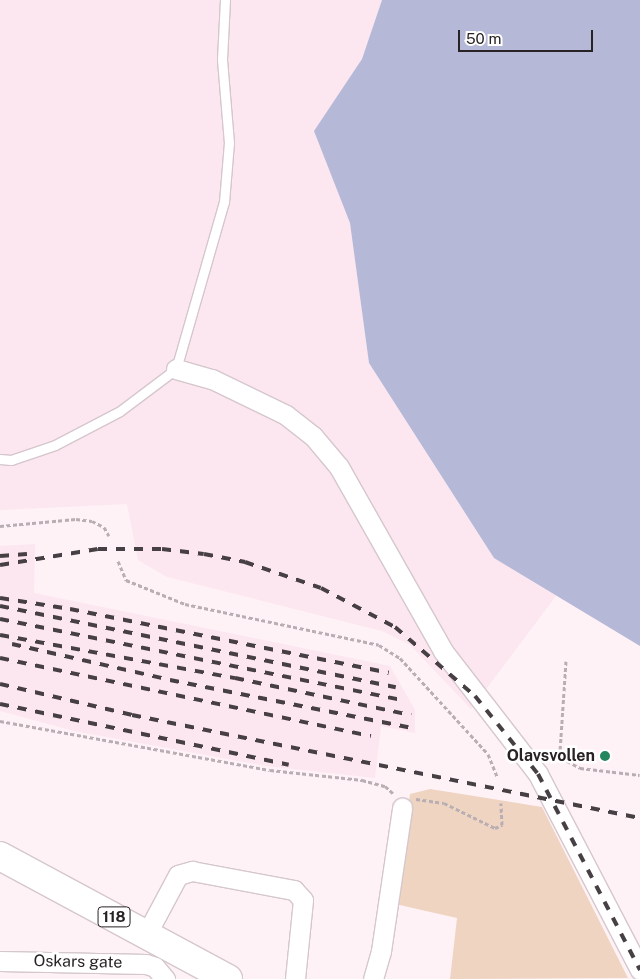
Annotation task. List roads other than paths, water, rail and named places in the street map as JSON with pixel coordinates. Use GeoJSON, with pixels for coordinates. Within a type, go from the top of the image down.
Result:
{"type":"FeatureCollection","features":[{"type":"Feature","properties":{"kind":"main road","name":"118"},"geometry":{"type":"LineString","coordinates":[[0,856],[228,979]]}},
{"type":"Feature","properties":{"kind":"street"},"geometry":{"type":"LineString","coordinates":[[176,369],[212,379],[286,415],[313,436],[339,468],[442,651],[538,774],[640,970]]}},
{"type":"Feature","properties":{"kind":"street"},"geometry":{"type":"LineString","coordinates":[[373,979],[381,951],[402,808]]}},
{"type":"Feature","properties":{"kind":"street"},"geometry":{"type":"LineString","coordinates":[[146,935],[178,875],[192,871],[294,890],[304,900],[296,979]]}},
{"type":"Feature","properties":{"kind":"street","name":"Oskars gate"},"geometry":{"type":"LineString","coordinates":[[0,961],[134,963],[160,973]]}},
{"type":"Feature","properties":{"kind":"lane"},"geometry":{"type":"LineString","coordinates":[[0,459],[11,460],[55,445],[120,411],[176,369],[224,202],[229,143],[222,59],[225,0]]}},
{"type":"Feature","properties":{"kind":"water"},"geometry":{"type":"Polygon","coordinates":[[[382,0],[640,0],[640,646],[494,558],[369,363],[350,223],[314,131],[362,59],[382,0]]]}},
{"type":"Feature","properties":{"kind":"railway"},"geometry":{"type":"LineString","coordinates":[[0,565],[98,549],[162,549],[204,554],[245,562],[321,588],[395,627],[475,696],[538,774],[640,970]]}},
{"type":"Feature","properties":{"kind":"railway"},"geometry":{"type":"LineString","coordinates":[[0,556],[27,554]]}},
{"type":"Feature","properties":{"kind":"railway"},"geometry":{"type":"LineString","coordinates":[[0,598],[70,609],[389,673]]}},
{"type":"Feature","properties":{"kind":"railway"},"geometry":{"type":"LineString","coordinates":[[0,606],[396,687]]}},
{"type":"Feature","properties":{"kind":"railway"},"geometry":{"type":"LineString","coordinates":[[0,619],[405,701]]}},
{"type":"Feature","properties":{"kind":"railway"},"geometry":{"type":"LineString","coordinates":[[0,635],[235,678],[411,715]]}},
{"type":"Feature","properties":{"kind":"railway"},"geometry":{"type":"LineString","coordinates":[[12,644],[170,680],[408,727]]}},
{"type":"Feature","properties":{"kind":"railway"},"geometry":{"type":"LineString","coordinates":[[0,658],[371,736]]}},
{"type":"Feature","properties":{"kind":"railway"},"geometry":{"type":"LineString","coordinates":[[0,684],[132,715],[640,818]]}},
{"type":"Feature","properties":{"kind":"railway"},"geometry":{"type":"LineString","coordinates":[[0,704],[289,765]]}},
{"type":"Feature","properties":{"kind":"place","name":"Olavsvollen"},"geometry":{"type":"Point","coordinates":[605,756]}}]}
